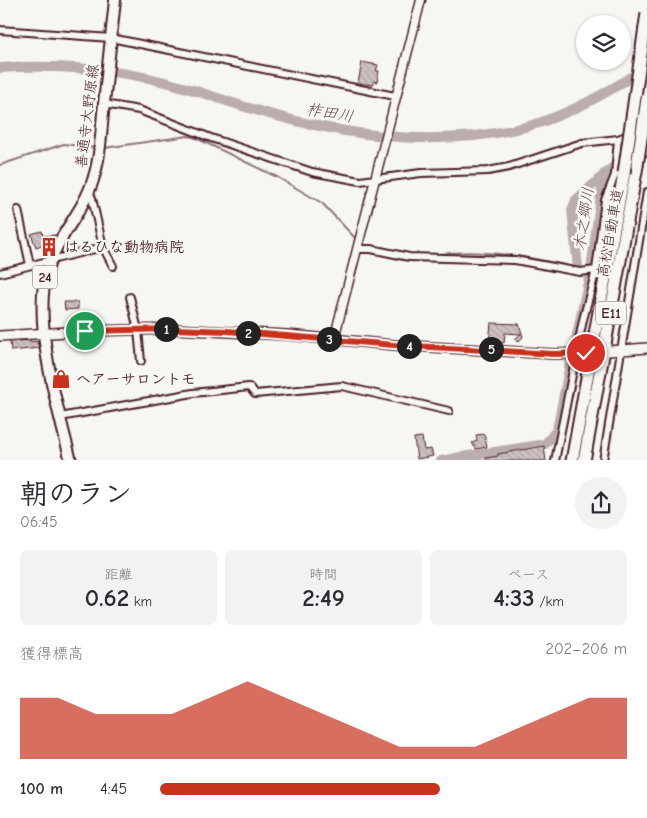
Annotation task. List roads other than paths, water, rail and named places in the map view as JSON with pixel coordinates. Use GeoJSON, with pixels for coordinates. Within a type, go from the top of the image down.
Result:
{"type":"FeatureCollection","features":[{"type":"Feature","properties":{"kind":"highway","name":"高松自動車道"},"geometry":{"type":"LineString","coordinates":[[572,460],[624,173],[647,13]]}},
{"type":"Feature","properties":{"kind":"highway","name":"高松自動車道"},"geometry":{"type":"LineString","coordinates":[[584,460],[637,166],[647,99]]}},
{"type":"Feature","properties":{"kind":"main road","name":"善通寺大野原線"},"geometry":{"type":"LineString","coordinates":[[71,460],[60,416],[45,334],[43,290],[51,260],[88,192],[97,165],[115,1]]}},
{"type":"Feature","properties":{"kind":"main road"},"geometry":{"type":"LineString","coordinates":[[0,336],[138,330],[227,331],[394,345],[586,353]]}},
{"type":"Feature","properties":{"kind":"main road"},"geometry":{"type":"LineString","coordinates":[[609,351],[647,348]]}},
{"type":"Feature","properties":{"kind":"street"},"geometry":{"type":"LineString","coordinates":[[334,340],[421,0]]}},
{"type":"Feature","properties":{"kind":"street"},"geometry":{"type":"LineString","coordinates":[[90,36],[107,33],[115,1]]}},
{"type":"Feature","properties":{"kind":"street"},"geometry":{"type":"LineString","coordinates":[[0,30],[111,38],[395,96]]}},
{"type":"Feature","properties":{"kind":"street"},"geometry":{"type":"LineString","coordinates":[[104,104],[139,110],[211,138],[312,172],[360,180],[421,173],[488,171],[509,167],[582,143],[618,139],[647,127]]}},
{"type":"Feature","properties":{"kind":"street"},"geometry":{"type":"LineString","coordinates":[[555,460],[576,354],[596,270],[605,200],[615,175],[618,139]]}},
{"type":"Feature","properties":{"kind":"street"},"geometry":{"type":"LineString","coordinates":[[647,146],[647,152]]}},
{"type":"Feature","properties":{"kind":"street"},"geometry":{"type":"LineString","coordinates":[[88,192],[92,198],[103,247],[113,266]]}},
{"type":"Feature","properties":{"kind":"street"},"geometry":{"type":"LineString","coordinates":[[603,460],[647,192]]}},
{"type":"Feature","properties":{"kind":"street"},"geometry":{"type":"LineString","coordinates":[[18,210],[30,265]]}},
{"type":"Feature","properties":{"kind":"street"},"geometry":{"type":"LineString","coordinates":[[0,273],[103,247]]}},
{"type":"Feature","properties":{"kind":"street"},"geometry":{"type":"LineString","coordinates":[[357,249],[371,249],[409,257],[515,260],[580,272],[596,270]]}},
{"type":"Feature","properties":{"kind":"street"},"geometry":{"type":"LineString","coordinates":[[130,297],[138,330],[141,361]]}},
{"type":"Feature","properties":{"kind":"street"},"geometry":{"type":"LineString","coordinates":[[60,416],[192,393],[249,387],[255,394],[342,386],[449,411]]}},
{"type":"Feature","properties":{"kind":"waterway","name":"柞田川"},"geometry":{"type":"LineString","coordinates":[[0,68],[63,67],[128,74],[169,83],[283,118],[317,126],[352,132],[424,138],[494,133],[545,121],[590,101],[647,67]]}},
{"type":"Feature","properties":{"kind":"waterway"},"geometry":{"type":"LineString","coordinates":[[104,148],[188,136],[196,138],[277,177],[322,203],[355,238]]}},
{"type":"Feature","properties":{"kind":"waterway"},"geometry":{"type":"LineString","coordinates":[[0,165],[64,144],[95,148]]}},
{"type":"Feature","properties":{"kind":"waterway","name":"木之郷川"},"geometry":{"type":"LineString","coordinates":[[578,268],[572,210],[576,200],[612,168]]}},
{"type":"Feature","properties":{"kind":"waterway","name":"木之郷川"},"geometry":{"type":"LineString","coordinates":[[591,269],[604,174]]}},
{"type":"Feature","properties":{"kind":"waterway"},"geometry":{"type":"LineString","coordinates":[[385,249],[400,252]]}},
{"type":"Feature","properties":{"kind":"waterway"},"geometry":{"type":"LineString","coordinates":[[435,255],[469,252],[488,253],[525,257],[578,268]]}},
{"type":"Feature","properties":{"kind":"waterway","name":"木之郷川"},"geometry":{"type":"LineString","coordinates":[[574,349],[590,273]]}},
{"type":"Feature","properties":{"kind":"waterway","name":"木之郷川"},"geometry":{"type":"LineString","coordinates":[[455,458],[545,444],[557,430],[571,359]]}},
{"type":"Feature","properties":{"kind":"waterway","name":"木之郷川"},"geometry":{"type":"LineString","coordinates":[[446,460],[452,459]]}},
{"type":"Feature","properties":{"kind":"place","name":"はるひな動物病院"},"geometry":{"type":"Point","coordinates":[49,247]}},
{"type":"Feature","properties":{"kind":"place","name":"ヘアーサロントモ"},"geometry":{"type":"Point","coordinates":[61,379]}}]}
